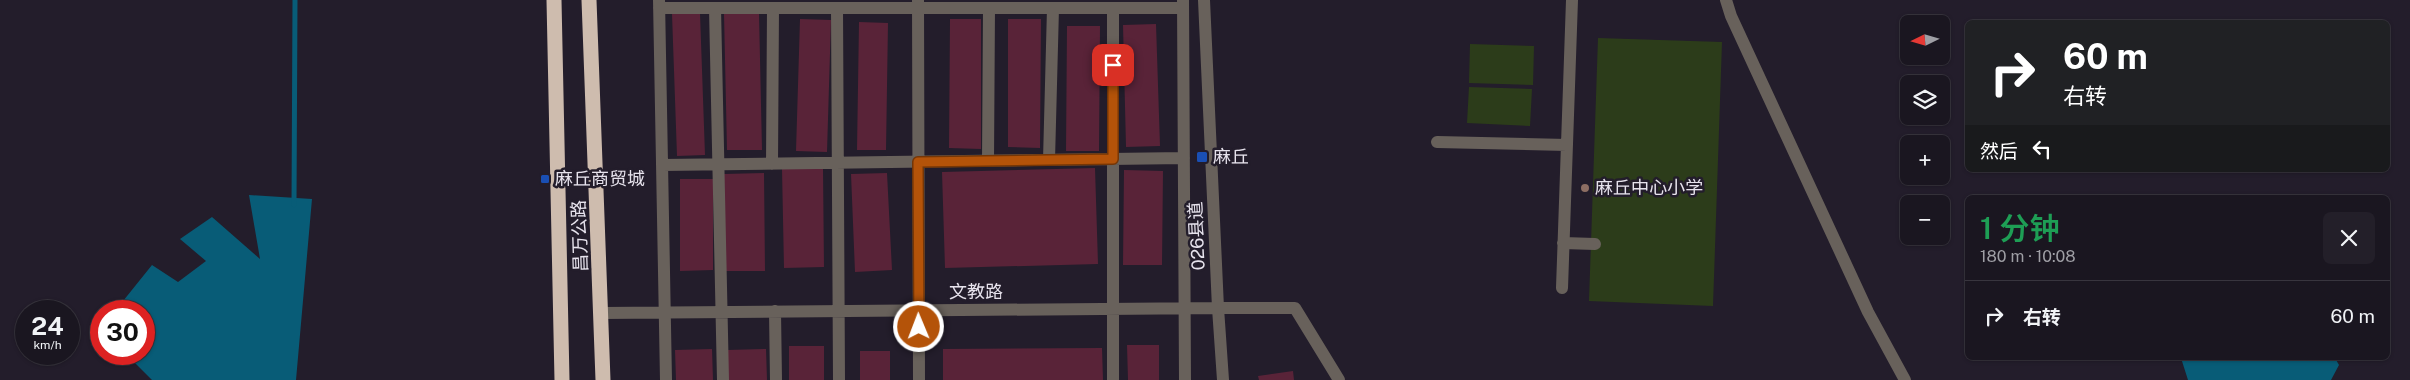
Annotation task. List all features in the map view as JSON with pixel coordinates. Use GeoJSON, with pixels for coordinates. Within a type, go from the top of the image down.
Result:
{"type":"FeatureCollection","features":[{"type":"Feature","properties":{"kind":"highway","name":"昌万公路"},"geometry":{"type":"LineString","coordinates":[[554,0],[562,380]]}},
{"type":"Feature","properties":{"kind":"highway","name":"昌万公路"},"geometry":{"type":"LineString","coordinates":[[589,0],[603,380]]}},
{"type":"Feature","properties":{"kind":"street","name":"026县道"},"geometry":{"type":"LineString","coordinates":[[1204,0],[1218,308]]}},
{"type":"Feature","properties":{"kind":"street"},"geometry":{"type":"LineString","coordinates":[[1562,288],[1572,0]]}},
{"type":"Feature","properties":{"kind":"street"},"geometry":{"type":"LineString","coordinates":[[1726,0],[1731,16],[1864,303],[1905,380]]}},
{"type":"Feature","properties":{"kind":"street"},"geometry":{"type":"LineString","coordinates":[[666,380],[659,4],[715,8],[837,8],[918,4],[989,8],[1113,8],[1184,4],[1185,380]]}},
{"type":"Feature","properties":{"kind":"street"},"geometry":{"type":"LineString","coordinates":[[918,4],[919,380]]}},
{"type":"Feature","properties":{"kind":"street"},"geometry":{"type":"LineString","coordinates":[[715,8],[723,380]]}},
{"type":"Feature","properties":{"kind":"street"},"geometry":{"type":"LineString","coordinates":[[772,164],[773,8]]}},
{"type":"Feature","properties":{"kind":"street"},"geometry":{"type":"LineString","coordinates":[[837,8],[839,380]]}},
{"type":"Feature","properties":{"kind":"street"},"geometry":{"type":"LineString","coordinates":[[988,161],[989,8]]}},
{"type":"Feature","properties":{"kind":"street"},"geometry":{"type":"LineString","coordinates":[[1049,160],[1053,8]]}},
{"type":"Feature","properties":{"kind":"street"},"geometry":{"type":"LineString","coordinates":[[1113,8],[1113,380]]}},
{"type":"Feature","properties":{"kind":"street"},"geometry":{"type":"LineString","coordinates":[[1438,142],[1567,145]]}},
{"type":"Feature","properties":{"kind":"street"},"geometry":{"type":"LineString","coordinates":[[662,165],[1184,158]]}},
{"type":"Feature","properties":{"kind":"street"},"geometry":{"type":"LineString","coordinates":[[1563,243],[1595,244]]}},
{"type":"Feature","properties":{"kind":"street","name":"文教路"},"geometry":{"type":"LineString","coordinates":[[602,313],[1218,308]]}},
{"type":"Feature","properties":{"kind":"street"},"geometry":{"type":"LineString","coordinates":[[1223,380],[1218,308],[1296,308],[1339,380]]}},
{"type":"Feature","properties":{"kind":"street"},"geometry":{"type":"LineString","coordinates":[[775,311],[776,380]]}},
{"type":"Feature","properties":{"kind":"green space"},"geometry":{"type":"Polygon","coordinates":[[[1598,38],[1722,42],[1713,306],[1589,301],[1598,38]]]}},
{"type":"Feature","properties":{"kind":"green space"},"geometry":{"type":"Polygon","coordinates":[[[1470,44],[1534,46],[1533,85],[1469,83],[1470,44]]]}},
{"type":"Feature","properties":{"kind":"green space"},"geometry":{"type":"Polygon","coordinates":[[[1469,87],[1532,89],[1530,126],[1467,123],[1469,87]]]}},
{"type":"Feature","properties":{"kind":"water"},"geometry":{"type":"Polygon","coordinates":[[[249,195],[312,199],[296,380],[152,380],[137,365],[155,365],[155,300],[124,300],[152,265],[178,282],[206,261],[180,239],[212,217],[260,259],[249,195]]]}},
{"type":"Feature","properties":{"kind":"water"},"geometry":{"type":"Polygon","coordinates":[[[2182,360],[2336,360],[2339,365],[2331,380],[2188,380],[2182,360]]]}},
{"type":"Feature","properties":{"kind":"building"},"geometry":{"type":"Polygon","coordinates":[[[700,13],[705,155],[677,156],[672,14],[700,13]]]}},
{"type":"Feature","properties":{"kind":"building"},"geometry":{"type":"Polygon","coordinates":[[[759,13],[762,150],[727,150],[724,14],[759,13]]]}},
{"type":"Feature","properties":{"kind":"building"},"geometry":{"type":"Polygon","coordinates":[[[800,19],[831,20],[827,152],[796,151],[800,19]]]}},
{"type":"Feature","properties":{"kind":"building"},"geometry":{"type":"Polygon","coordinates":[[[950,19],[981,19],[981,149],[949,148],[950,19]]]}},
{"type":"Feature","properties":{"kind":"building"},"geometry":{"type":"Polygon","coordinates":[[[1008,19],[1041,19],[1040,148],[1008,147],[1008,19]]]}},
{"type":"Feature","properties":{"kind":"building"},"geometry":{"type":"Polygon","coordinates":[[[859,22],[888,23],[886,150],[857,150],[859,22]]]}},
{"type":"Feature","properties":{"kind":"building"},"geometry":{"type":"Polygon","coordinates":[[[1156,24],[1160,146],[1126,147],[1123,25],[1156,24]]]}},
{"type":"Feature","properties":{"kind":"building"},"geometry":{"type":"Polygon","coordinates":[[[1067,26],[1100,26],[1099,151],[1066,151],[1067,26]]]}},
{"type":"Feature","properties":{"kind":"building"},"geometry":{"type":"Polygon","coordinates":[[[823,168],[824,267],[784,268],[782,169],[823,168]]]}},
{"type":"Feature","properties":{"kind":"building"},"geometry":{"type":"Polygon","coordinates":[[[1095,168],[1098,264],[945,268],[942,172],[1095,168]]]}},
{"type":"Feature","properties":{"kind":"building"},"geometry":{"type":"Polygon","coordinates":[[[1124,170],[1163,171],[1162,265],[1123,265],[1124,170]]]}},
{"type":"Feature","properties":{"kind":"building"},"geometry":{"type":"Polygon","coordinates":[[[764,173],[765,271],[725,271],[724,174],[764,173]]]}},
{"type":"Feature","properties":{"kind":"building"},"geometry":{"type":"Polygon","coordinates":[[[887,173],[892,270],[855,272],[851,174],[887,173]]]}},
{"type":"Feature","properties":{"kind":"building"},"geometry":{"type":"Polygon","coordinates":[[[680,179],[713,179],[713,270],[680,271],[680,179]]]}},
{"type":"Feature","properties":{"kind":"building"},"geometry":{"type":"Polygon","coordinates":[[[1127,345],[1159,345],[1159,380],[1128,380],[1127,345]]]}},
{"type":"Feature","properties":{"kind":"building"},"geometry":{"type":"Polygon","coordinates":[[[789,346],[824,346],[824,380],[789,380],[789,346]]]}},
{"type":"Feature","properties":{"kind":"building"},"geometry":{"type":"Polygon","coordinates":[[[1102,348],[1103,380],[943,380],[943,349],[1102,348]]]}},
{"type":"Feature","properties":{"kind":"building"},"geometry":{"type":"Polygon","coordinates":[[[712,349],[713,380],[676,380],[675,350],[712,349]]]}},
{"type":"Feature","properties":{"kind":"building"},"geometry":{"type":"Polygon","coordinates":[[[766,349],[767,380],[728,380],[727,350],[766,349]]]}},
{"type":"Feature","properties":{"kind":"building"},"geometry":{"type":"Polygon","coordinates":[[[860,351],[890,351],[890,380],[860,380],[860,351]]]}},
{"type":"Feature","properties":{"kind":"building"},"geometry":{"type":"Polygon","coordinates":[[[1293,371],[1294,380],[1259,380],[1258,376],[1293,371]]]}},
{"type":"Feature","properties":{"kind":"waterway"},"geometry":{"type":"LineString","coordinates":[[294,205],[295,0]]}},
{"type":"Feature","properties":{"kind":"place","name":"麻丘"},"geometry":{"type":"Point","coordinates":[1202,157]}},
{"type":"Feature","properties":{"kind":"place","name":"麻丘商贸城"},"geometry":{"type":"Point","coordinates":[545,179]}},
{"type":"Feature","properties":{"kind":"place","name":"麻丘中心小学"},"geometry":{"type":"Point","coordinates":[1585,188]}},
{"type":"Feature","properties":{"kind":"route"},"geometry":{"type":"LineString","coordinates":[[919,327],[918,162],[1113,159],[1113,65]]}}]}
